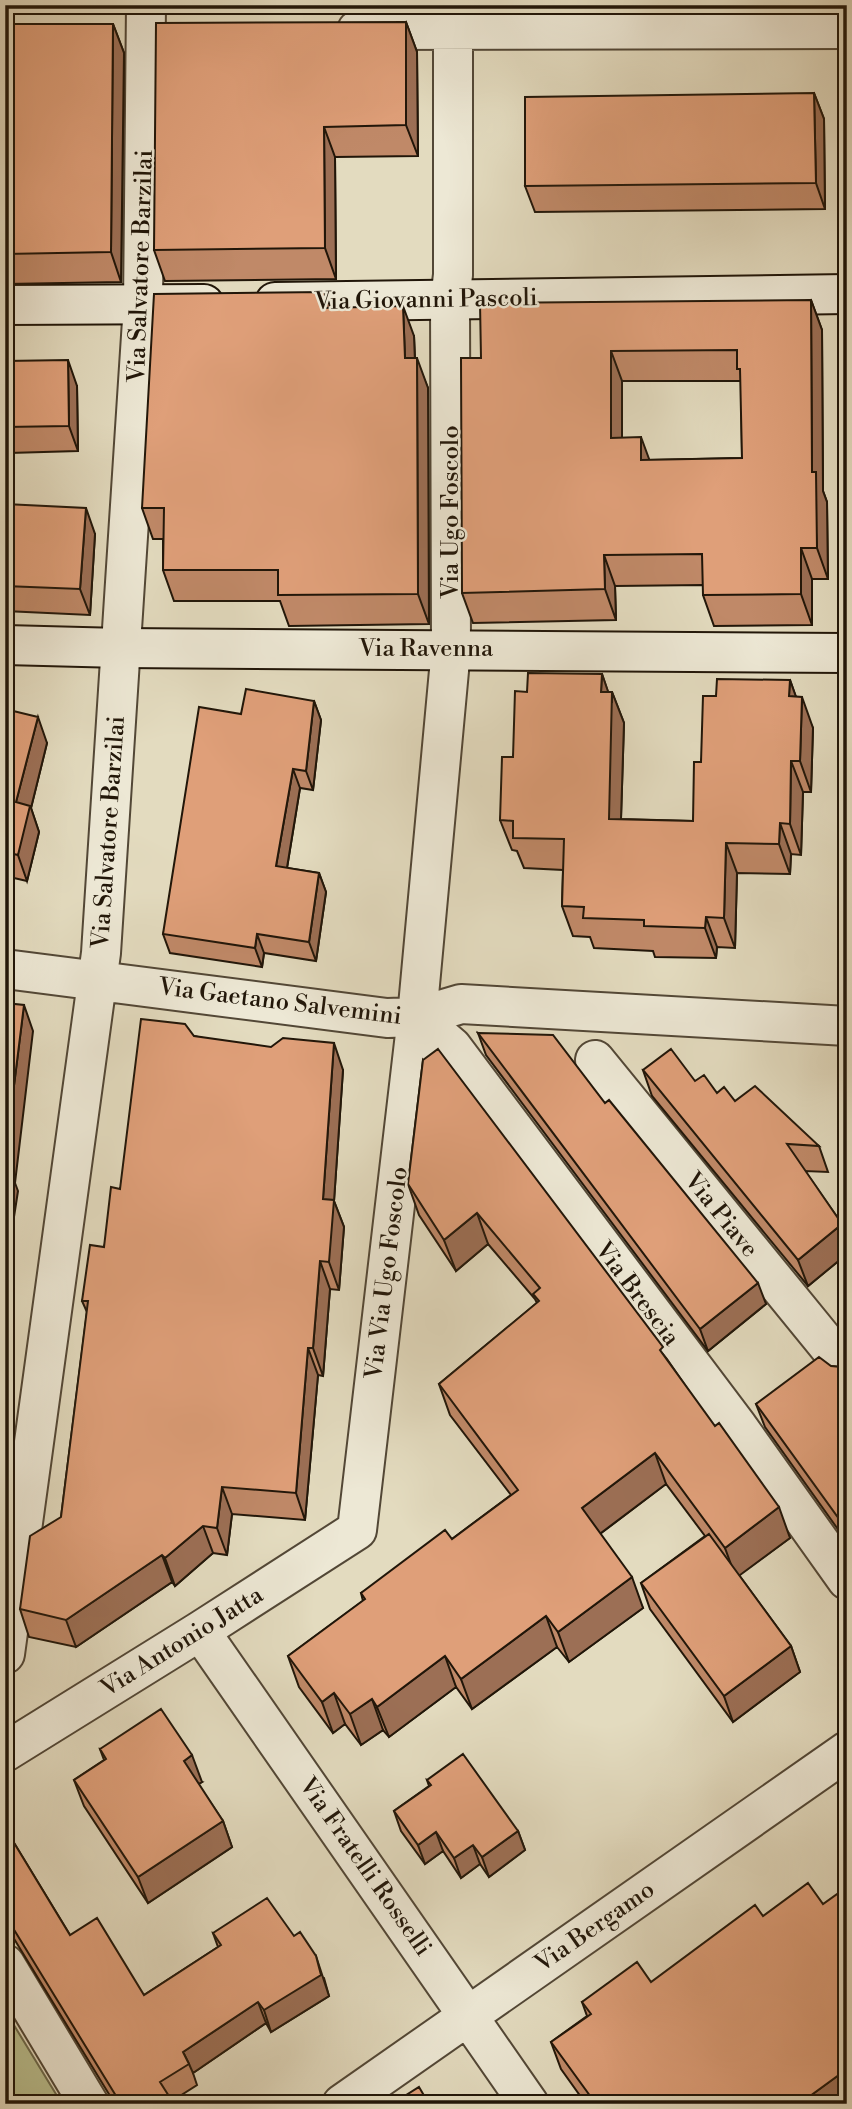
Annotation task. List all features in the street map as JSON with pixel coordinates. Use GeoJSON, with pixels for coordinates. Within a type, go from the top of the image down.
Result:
{"type":"FeatureCollection","features":[{"type":"Feature","properties":{"kind":"street"},"geometry":{"type":"LineString","coordinates":[[108,32],[146,18],[187,31]]}},
{"type":"Feature","properties":{"kind":"street","name":"Via Salvatore Barzilai"},"geometry":{"type":"LineString","coordinates":[[5,1654],[98,980],[143,305],[146,18]]}},
{"type":"Feature","properties":{"kind":"street"},"geometry":{"type":"LineString","coordinates":[[321,31],[454,18],[847,29]]}},
{"type":"Feature","properties":{"kind":"street","name":"Via Ugo Foscolo"},"geometry":{"type":"LineString","coordinates":[[417,1017],[451,649],[450,299],[453,275],[454,18]]}},
{"type":"Feature","properties":{"kind":"street","name":"Via Giovanni Pascoli"},"geometry":{"type":"LineString","coordinates":[[5,305],[847,294]]}},
{"type":"Feature","properties":{"kind":"street","name":"Via Ravenna"},"geometry":{"type":"LineString","coordinates":[[5,645],[847,653]]}},
{"type":"Feature","properties":{"kind":"street","name":"Via Gaetano Salvemini"},"geometry":{"type":"LineString","coordinates":[[5,969],[387,1018],[417,1017],[461,1004],[847,1026]]}},
{"type":"Feature","properties":{"kind":"street","name":"Via Via Ugo Foscolo"},"geometry":{"type":"LineString","coordinates":[[357,1530],[417,1017]]}},
{"type":"Feature","properties":{"kind":"street","name":"Via Brescia"},"geometry":{"type":"LineString","coordinates":[[417,1017],[452,1047],[738,1427],[847,1580]]}},
{"type":"Feature","properties":{"kind":"street","name":"Via Piave"},"geometry":{"type":"LineString","coordinates":[[595,1060],[847,1369]]}},
{"type":"Feature","properties":{"kind":"street","name":"Via Antonio Jatta"},"geometry":{"type":"LineString","coordinates":[[5,1752],[201,1631],[357,1530]]}},
{"type":"Feature","properties":{"kind":"street","name":"Via Fratelli Rosselli"},"geometry":{"type":"LineString","coordinates":[[201,1631],[529,2104]]}},
{"type":"Feature","properties":{"kind":"street","name":"Via Bergamo"},"geometry":{"type":"LineString","coordinates":[[342,2104],[847,1751]]}},
{"type":"Feature","properties":{"kind":"street"},"geometry":{"type":"LineString","coordinates":[[5,1964],[89,2104]]}},
{"type":"Feature","properties":{"kind":"green space"},"geometry":{"type":"Polygon","coordinates":[[[9,2017],[62,2104],[5,2104],[5,2020],[9,2017]]]}},
{"type":"Feature","properties":{"kind":"building"},"geometry":{"type":"Polygon","coordinates":[[[406,22],[406,125],[324,127],[325,248],[154,250],[156,23],[406,22]]]}},
{"type":"Feature","properties":{"kind":"building"},"geometry":{"type":"Polygon","coordinates":[[[5,24],[113,24],[111,252],[5,254],[5,24]]]}},
{"type":"Feature","properties":{"kind":"building"},"geometry":{"type":"Polygon","coordinates":[[[814,93],[816,183],[525,186],[525,97],[814,93]]]}},
{"type":"Feature","properties":{"kind":"building"},"geometry":{"type":"Polygon","coordinates":[[[325,292],[325,308],[403,306],[405,358],[417,358],[418,594],[278,595],[278,570],[163,570],[164,508],[142,508],[154,294],[325,292]]]}},
{"type":"Feature","properties":{"kind":"building"},"geometry":{"type":"Polygon","coordinates":[[[811,300],[812,472],[816,472],[817,548],[801,548],[801,594],[703,595],[702,554],[604,555],[605,589],[462,593],[461,358],[481,358],[480,303],[811,300]],[[737,350],[611,351],[611,438],[641,437],[641,460],[742,458],[740,369],[737,369],[737,350]]]}},
{"type":"Feature","properties":{"kind":"building"},"geometry":{"type":"Polygon","coordinates":[[[68,360],[69,426],[5,427],[5,361],[68,360]]]}},
{"type":"Feature","properties":{"kind":"building"},"geometry":{"type":"Polygon","coordinates":[[[5,504],[86,508],[80,589],[5,586],[5,504]]]}},
{"type":"Feature","properties":{"kind":"building"},"geometry":{"type":"Polygon","coordinates":[[[528,673],[602,674],[601,692],[612,692],[609,819],[693,821],[694,762],[701,762],[703,696],[716,696],[717,679],[790,680],[789,696],[802,697],[800,761],[791,761],[790,824],[780,823],[779,844],[726,843],[724,918],[706,917],[705,928],[644,926],[644,920],[583,918],[584,907],[562,906],[564,839],[513,838],[513,821],[500,820],[502,757],[513,757],[515,691],[527,692],[528,673]]]}},
{"type":"Feature","properties":{"kind":"building"},"geometry":{"type":"Polygon","coordinates":[[[246,689],[314,701],[306,771],[293,769],[276,866],[319,873],[309,942],[257,934],[255,948],[163,934],[199,707],[241,714],[246,689]]]}},
{"type":"Feature","properties":{"kind":"building"},"geometry":{"type":"Polygon","coordinates":[[[5,709],[38,717],[16,802],[30,806],[18,855],[5,852],[5,709]]]}},
{"type":"Feature","properties":{"kind":"building"},"geometry":{"type":"Polygon","coordinates":[[[5,1003],[24,1005],[5,1158],[5,1003]]]}},
{"type":"Feature","properties":{"kind":"building"},"geometry":{"type":"Polygon","coordinates":[[[141,1019],[185,1024],[194,1036],[271,1047],[283,1038],[334,1043],[323,1199],[334,1200],[329,1262],[320,1261],[313,1348],[308,1348],[296,1493],[222,1487],[217,1528],[203,1526],[165,1558],[162,1555],[66,1620],[20,1609],[30,1536],[61,1517],[88,1301],[82,1301],[90,1245],[104,1247],[111,1187],[120,1189],[141,1019]]]}},
{"type":"Feature","properties":{"kind":"building"},"geometry":{"type":"Polygon","coordinates":[[[478,1033],[553,1035],[605,1103],[609,1100],[758,1283],[700,1329],[478,1033]]]}},
{"type":"Feature","properties":{"kind":"building"},"geometry":{"type":"Polygon","coordinates":[[[438,1049],[663,1347],[660,1350],[715,1426],[719,1423],[779,1507],[725,1548],[655,1453],[582,1508],[632,1577],[558,1632],[546,1616],[461,1679],[445,1656],[377,1707],[372,1699],[350,1714],[334,1693],[322,1702],[288,1656],[365,1599],[361,1593],[445,1530],[452,1539],[518,1490],[439,1384],[539,1301],[533,1294],[540,1288],[477,1213],[444,1240],[408,1184],[423,1060],[438,1049]]]}},
{"type":"Feature","properties":{"kind":"building"},"geometry":{"type":"Polygon","coordinates":[[[671,1049],[695,1081],[704,1075],[717,1093],[724,1087],[735,1101],[755,1086],[819,1146],[787,1144],[842,1224],[798,1260],[643,1070],[671,1049]]]}},
{"type":"Feature","properties":{"kind":"building"},"geometry":{"type":"Polygon","coordinates":[[[819,1357],[831,1366],[841,1367],[847,1364],[847,1530],[756,1404],[819,1357]]]}},
{"type":"Feature","properties":{"kind":"building"},"geometry":{"type":"Polygon","coordinates":[[[709,1534],[791,1646],[724,1696],[641,1583],[709,1534]]]}},
{"type":"Feature","properties":{"kind":"building"},"geometry":{"type":"Polygon","coordinates":[[[161,1709],[192,1755],[184,1761],[223,1821],[138,1877],[74,1780],[106,1759],[100,1749],[161,1709]]]}},
{"type":"Feature","properties":{"kind":"building"},"geometry":{"type":"Polygon","coordinates":[[[463,1754],[518,1831],[482,1857],[473,1845],[454,1858],[436,1832],[418,1845],[394,1811],[431,1785],[427,1780],[463,1754]]]}},
{"type":"Feature","properties":{"kind":"building"},"geometry":{"type":"Polygon","coordinates":[[[5,1828],[70,1935],[97,1918],[144,1995],[221,1945],[213,1933],[267,1898],[294,1936],[300,1932],[316,1956],[321,1975],[264,2010],[258,2002],[183,2052],[189,2064],[160,2082],[174,2104],[121,2104],[5,1915],[5,1828]]]}},
{"type":"Feature","properties":{"kind":"building"},"geometry":{"type":"Polygon","coordinates":[[[808,1883],[823,1904],[847,1887],[847,2069],[799,2104],[596,2104],[551,2042],[591,2014],[582,2002],[637,1962],[651,1982],[755,1905],[763,1916],[808,1883]]]}},
{"type":"Feature","properties":{"kind":"building"},"geometry":{"type":"Polygon","coordinates":[[[419,2087],[429,2104],[392,2104],[419,2087]]]}}]}
